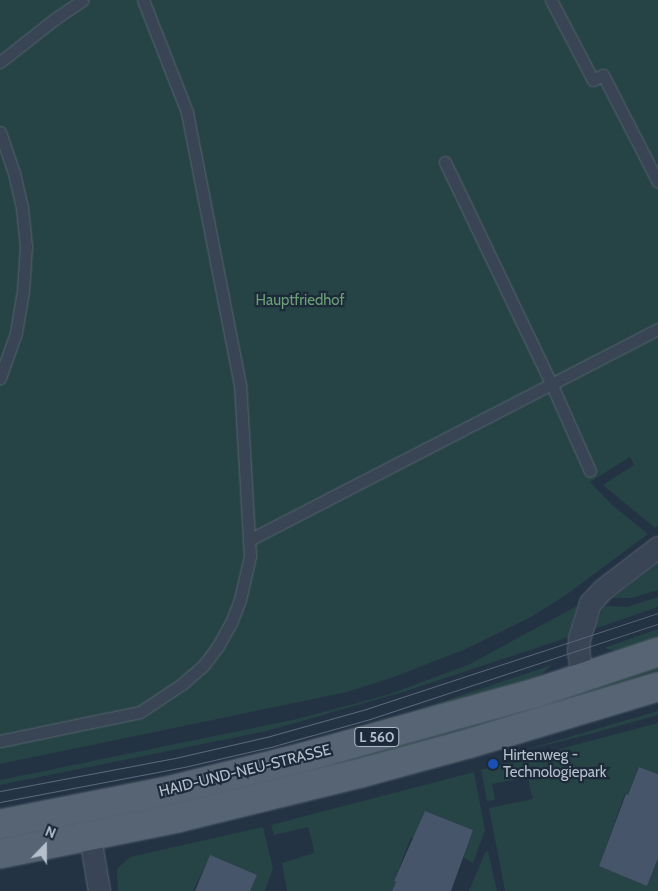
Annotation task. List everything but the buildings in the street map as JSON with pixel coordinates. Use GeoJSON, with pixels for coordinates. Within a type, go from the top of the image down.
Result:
{"type":"FeatureCollection","features":[{"type":"Feature","properties":{"kind":"main road","name":"HAID-UND-NEU-STRASSE"},"geometry":{"type":"LineString","coordinates":[[0,824],[172,790],[304,758],[582,678],[658,652]]}},
{"type":"Feature","properties":{"kind":"main road","name":"HAID-UND-NEU-STRASSE"},"geometry":{"type":"LineString","coordinates":[[0,854],[90,837],[261,799],[472,743],[658,687]]}},
{"type":"Feature","properties":{"kind":"street"},"geometry":{"type":"LineString","coordinates":[[582,678],[578,658],[579,639],[590,603],[603,589],[658,547]]}},
{"type":"Feature","properties":{"kind":"street"},"geometry":{"type":"LineString","coordinates":[[90,837],[99,891]]}},
{"type":"Feature","properties":{"kind":"lane"},"geometry":{"type":"LineString","coordinates":[[0,62],[56,18],[84,0]]}},
{"type":"Feature","properties":{"kind":"lane"},"geometry":{"type":"LineString","coordinates":[[0,741],[140,712],[182,684],[202,666],[218,646],[232,622],[240,600],[250,556],[240,385],[186,112],[143,0]]}},
{"type":"Feature","properties":{"kind":"lane"},"geometry":{"type":"LineString","coordinates":[[551,0],[593,80],[603,75],[658,182]]}},
{"type":"Feature","properties":{"kind":"lane"},"geometry":{"type":"LineString","coordinates":[[0,132],[14,174],[22,208],[26,246],[24,291],[16,333],[0,378]]}},
{"type":"Feature","properties":{"kind":"lane"},"geometry":{"type":"LineString","coordinates":[[445,162],[551,383],[590,471]]}},
{"type":"Feature","properties":{"kind":"lane"},"geometry":{"type":"LineString","coordinates":[[250,540],[658,329]]}},
{"type":"Feature","properties":{"kind":"green space","name":"Hauptfriedhof"},"geometry":{"type":"Polygon","coordinates":[[[0,0],[658,0],[658,526],[655,528],[603,485],[634,465],[630,457],[590,482],[611,504],[648,534],[566,595],[531,617],[466,649],[391,678],[347,692],[0,764],[0,0]]]}},
{"type":"Feature","properties":{"kind":"green space"},"geometry":{"type":"Polygon","coordinates":[[[658,563],[658,590],[632,598],[612,598],[658,563]]]}},
{"type":"Feature","properties":{"kind":"green space"},"geometry":{"type":"Polygon","coordinates":[[[658,597],[658,607],[594,629],[604,606],[627,607],[658,597]]]}},
{"type":"Feature","properties":{"kind":"green space"},"geometry":{"type":"Polygon","coordinates":[[[577,606],[569,637],[406,691],[267,731],[0,785],[0,780],[297,719],[387,695],[468,665],[577,606]]]}},
{"type":"Feature","properties":{"kind":"green space"},"geometry":{"type":"Polygon","coordinates":[[[658,629],[658,641],[619,652],[604,648],[658,629]]]}},
{"type":"Feature","properties":{"kind":"green space"},"geometry":{"type":"Polygon","coordinates":[[[658,663],[658,676],[289,780],[115,819],[0,841],[0,837],[658,663]]]}},
{"type":"Feature","properties":{"kind":"green space"},"geometry":{"type":"Polygon","coordinates":[[[552,665],[536,679],[415,715],[414,711],[552,665]]]}},
{"type":"Feature","properties":{"kind":"green space"},"geometry":{"type":"Polygon","coordinates":[[[658,711],[658,715],[511,754],[658,711]]]}},
{"type":"Feature","properties":{"kind":"green space"},"geometry":{"type":"Polygon","coordinates":[[[658,723],[658,774],[639,767],[628,795],[625,794],[599,866],[647,885],[658,858],[658,891],[505,891],[489,808],[533,799],[528,777],[492,784],[495,800],[487,801],[481,770],[658,723]]]}},
{"type":"Feature","properties":{"kind":"green space"},"geometry":{"type":"Polygon","coordinates":[[[474,772],[485,830],[473,863],[462,857],[473,830],[425,811],[414,838],[411,837],[392,891],[287,891],[282,863],[314,853],[312,841],[308,827],[274,835],[271,825],[474,772]]]}},
{"type":"Feature","properties":{"kind":"green space"},"geometry":{"type":"Polygon","coordinates":[[[263,827],[273,868],[265,891],[250,891],[257,875],[210,856],[193,891],[118,891],[117,869],[130,857],[263,827]]]}},
{"type":"Feature","properties":{"kind":"green space"},"geometry":{"type":"Polygon","coordinates":[[[488,851],[497,891],[469,891],[485,853],[488,851]]]}},
{"type":"Feature","properties":{"kind":"tram line"},"geometry":{"type":"LineString","coordinates":[[0,791],[175,758],[270,736],[366,709],[658,613]]}},
{"type":"Feature","properties":{"kind":"tram line"},"geometry":{"type":"LineString","coordinates":[[0,802],[184,767],[274,746],[370,719],[658,624]]}},
{"type":"Feature","properties":{"kind":"place","name":"Hirtenweg - Technologiepark"},"geometry":{"type":"Point","coordinates":[493,764]}}]}
